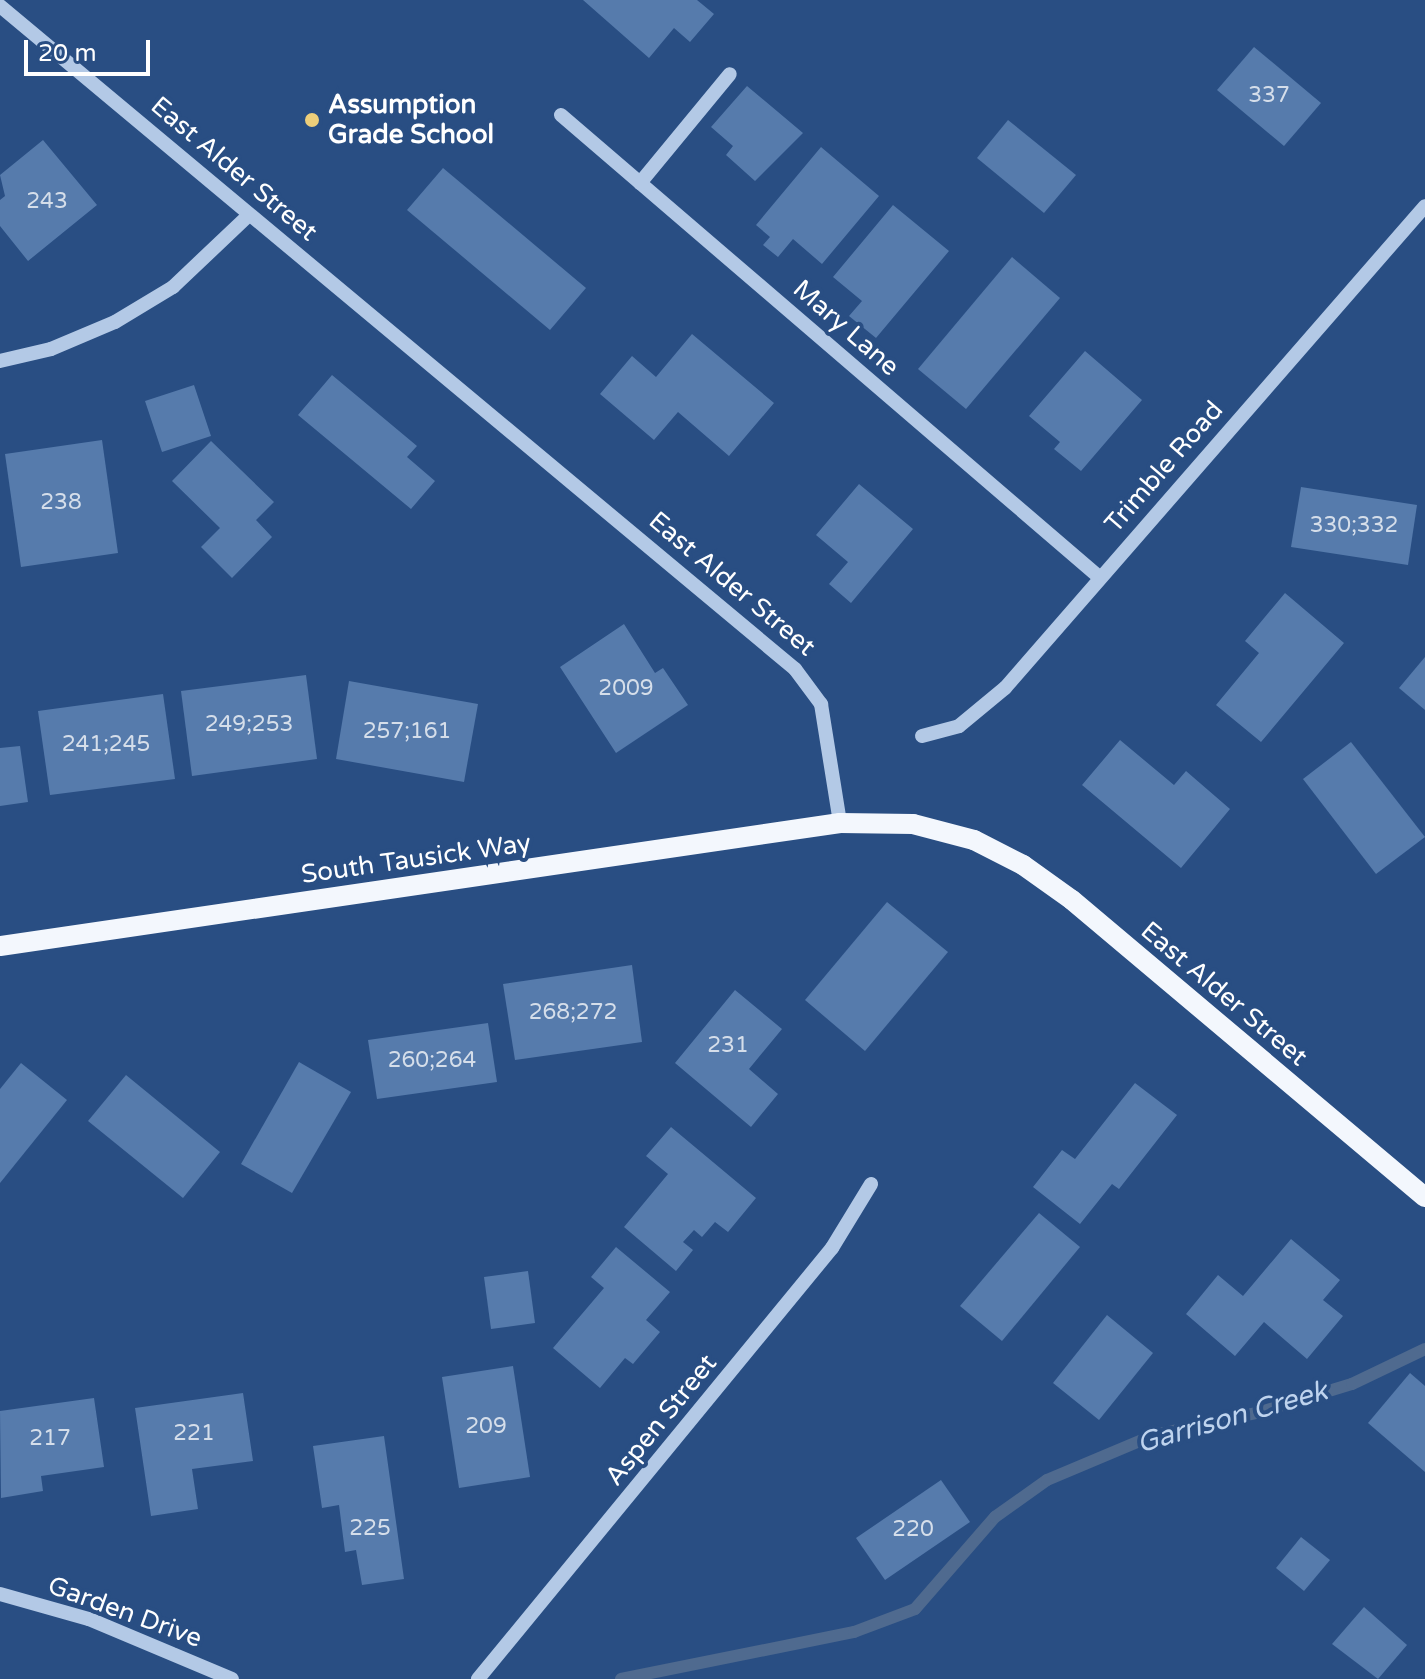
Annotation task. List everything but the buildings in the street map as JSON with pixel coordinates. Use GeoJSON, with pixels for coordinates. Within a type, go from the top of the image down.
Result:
{"type":"FeatureCollection","features":[{"type":"Feature","properties":{"kind":"main road","name":"South Tausick Way"},"geometry":{"type":"LineString","coordinates":[[0,946],[840,823]]}},
{"type":"Feature","properties":{"kind":"main road","name":"East Alder Street"},"geometry":{"type":"LineString","coordinates":[[840,823],[913,824],[974,840],[1023,865],[1425,1197]]}},
{"type":"Feature","properties":{"kind":"street","name":"East Alder Street"},"geometry":{"type":"LineString","coordinates":[[0,6],[795,669],[821,704],[840,823]]}},
{"type":"Feature","properties":{"kind":"street"},"geometry":{"type":"LineString","coordinates":[[640,183],[730,74]]}},
{"type":"Feature","properties":{"kind":"street","name":"Mary Lane"},"geometry":{"type":"LineString","coordinates":[[561,115],[1099,577]]}},
{"type":"Feature","properties":{"kind":"street","name":"Trimble Road"},"geometry":{"type":"LineString","coordinates":[[922,736],[959,726],[980,714],[1425,206]]}},
{"type":"Feature","properties":{"kind":"street"},"geometry":{"type":"LineString","coordinates":[[0,361],[51,349],[115,322],[173,287],[249,215]]}},
{"type":"Feature","properties":{"kind":"street","name":"Aspen Street"},"geometry":{"type":"LineString","coordinates":[[478,1679],[832,1248],[871,1184]]}},
{"type":"Feature","properties":{"kind":"street","name":"Garden Drive"},"geometry":{"type":"LineString","coordinates":[[0,1594],[89,1619],[232,1679]]}},
{"type":"Feature","properties":{"kind":"waterway","name":"Garrison Creek"},"geometry":{"type":"LineString","coordinates":[[621,1679],[854,1632],[915,1609],[995,1517],[1047,1480],[1154,1435],[1257,1413],[1352,1384],[1425,1349]]}},
{"type":"Feature","properties":{"kind":"place","name":"Assumption Grade School"},"geometry":{"type":"Point","coordinates":[312,120]}}]}
